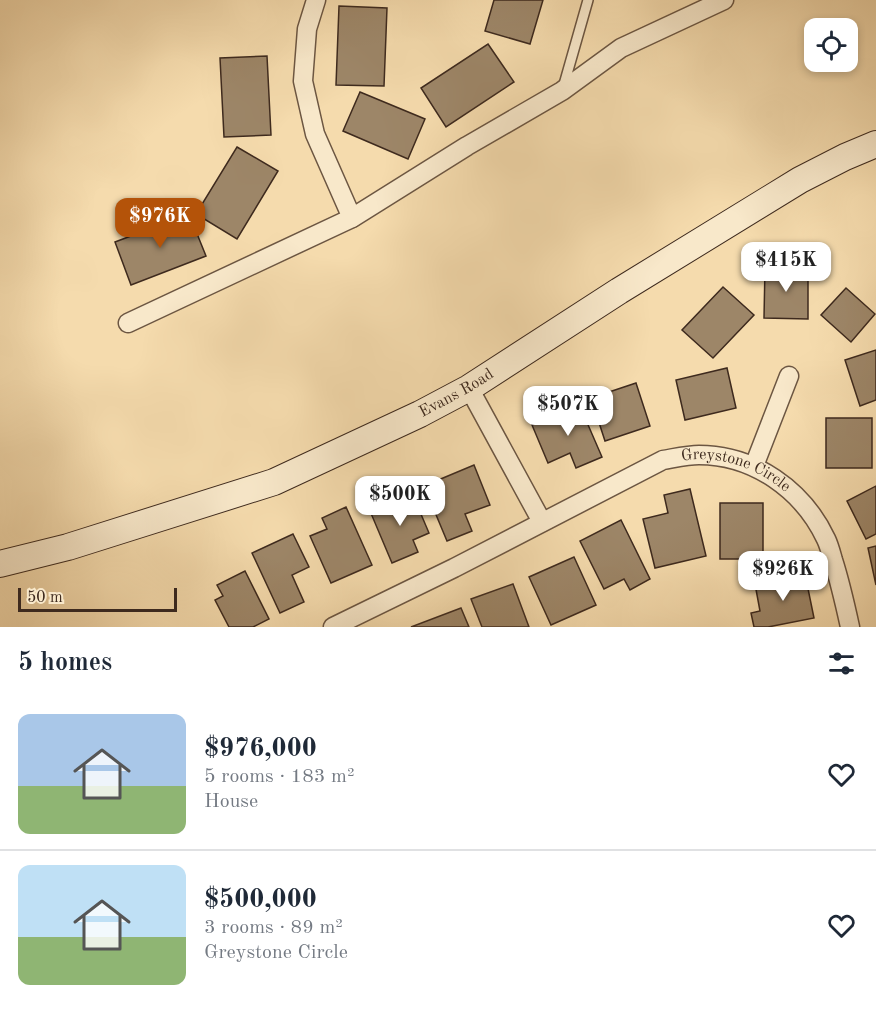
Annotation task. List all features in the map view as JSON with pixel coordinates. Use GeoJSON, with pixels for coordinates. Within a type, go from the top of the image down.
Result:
{"type":"FeatureCollection","features":[{"type":"Feature","properties":{"kind":"street"},"geometry":{"type":"LineString","coordinates":[[315,0],[307,29],[303,81],[315,134],[352,218]]}},
{"type":"Feature","properties":{"kind":"street"},"geometry":{"type":"LineString","coordinates":[[128,323],[352,218],[467,146],[562,91],[621,48],[724,0]]}},
{"type":"Feature","properties":{"kind":"street","name":"Evans Road"},"geometry":{"type":"LineString","coordinates":[[0,564],[68,547],[274,482],[420,414],[469,388],[619,291],[800,180],[845,156],[876,144]]}},
{"type":"Feature","properties":{"kind":"street"},"geometry":{"type":"LineString","coordinates":[[754,466],[789,376]]}},
{"type":"Feature","properties":{"kind":"street"},"geometry":{"type":"LineString","coordinates":[[469,388],[542,522]]}},
{"type":"Feature","properties":{"kind":"street","name":"Greystone Circle"},"geometry":{"type":"LineString","coordinates":[[333,627],[454,568],[663,460],[698,454],[722,457],[754,466],[782,483],[808,508],[826,539],[841,587],[850,627]]}},
{"type":"Feature","properties":{"kind":"lane"},"geometry":{"type":"LineString","coordinates":[[562,91],[588,0]]}},
{"type":"Feature","properties":{"kind":"building"},"geometry":{"type":"Polygon","coordinates":[[[494,0],[543,0],[530,44],[485,31],[494,0]]]}},
{"type":"Feature","properties":{"kind":"building"},"geometry":{"type":"Polygon","coordinates":[[[339,6],[387,8],[384,86],[336,85],[339,6]]]}},
{"type":"Feature","properties":{"kind":"building"},"geometry":{"type":"Polygon","coordinates":[[[488,44],[514,82],[446,127],[421,88],[488,44]]]}},
{"type":"Feature","properties":{"kind":"building"},"geometry":{"type":"Polygon","coordinates":[[[267,56],[271,135],[224,137],[220,58],[267,56]]]}},
{"type":"Feature","properties":{"kind":"building"},"geometry":{"type":"Polygon","coordinates":[[[360,92],[425,119],[408,159],[343,131],[360,92]]]}},
{"type":"Feature","properties":{"kind":"building"},"geometry":{"type":"Polygon","coordinates":[[[237,147],[278,171],[237,239],[196,214],[237,147]]]}},
{"type":"Feature","properties":{"kind":"building"},"geometry":{"type":"Polygon","coordinates":[[[189,214],[206,256],[131,285],[115,242],[189,214]]]}},
{"type":"Feature","properties":{"kind":"building"},"geometry":{"type":"Polygon","coordinates":[[[765,267],[808,267],[808,319],[764,318],[765,267]]]}},
{"type":"Feature","properties":{"kind":"building"},"geometry":{"type":"Polygon","coordinates":[[[723,287],[754,315],[713,358],[682,330],[723,287]]]}},
{"type":"Feature","properties":{"kind":"building"},"geometry":{"type":"Polygon","coordinates":[[[846,288],[875,314],[851,342],[821,315],[846,288]]]}},
{"type":"Feature","properties":{"kind":"building"},"geometry":{"type":"Polygon","coordinates":[[[876,350],[876,400],[860,406],[845,360],[876,350]]]}},
{"type":"Feature","properties":{"kind":"building"},"geometry":{"type":"Polygon","coordinates":[[[727,368],[736,408],[685,420],[676,380],[727,368]]]}},
{"type":"Feature","properties":{"kind":"building"},"geometry":{"type":"Polygon","coordinates":[[[636,383],[650,426],[605,441],[591,398],[636,383]]]}},
{"type":"Feature","properties":{"kind":"building"},"geometry":{"type":"Polygon","coordinates":[[[579,404],[602,457],[576,468],[570,453],[548,463],[532,425],[579,404]]]}},
{"type":"Feature","properties":{"kind":"building"},"geometry":{"type":"Polygon","coordinates":[[[826,418],[872,418],[872,468],[826,468],[826,418]]]}},
{"type":"Feature","properties":{"kind":"building"},"geometry":{"type":"Polygon","coordinates":[[[474,465],[490,505],[465,514],[472,531],[447,541],[424,486],[474,465]]]}},
{"type":"Feature","properties":{"kind":"building"},"geometry":{"type":"Polygon","coordinates":[[[876,486],[876,534],[866,539],[847,501],[876,486]]]}},
{"type":"Feature","properties":{"kind":"building"},"geometry":{"type":"Polygon","coordinates":[[[690,489],[706,556],[655,568],[643,519],[668,513],[664,495],[690,489]]]}},
{"type":"Feature","properties":{"kind":"building"},"geometry":{"type":"Polygon","coordinates":[[[412,493],[429,533],[413,540],[418,552],[392,563],[370,511],[412,493]]]}},
{"type":"Feature","properties":{"kind":"building"},"geometry":{"type":"Polygon","coordinates":[[[720,503],[763,503],[763,559],[720,559],[720,503]]]}},
{"type":"Feature","properties":{"kind":"building"},"geometry":{"type":"Polygon","coordinates":[[[346,507],[372,565],[331,583],[310,536],[327,529],[322,518],[346,507]]]}},
{"type":"Feature","properties":{"kind":"building"},"geometry":{"type":"Polygon","coordinates":[[[621,520],[650,579],[630,590],[624,579],[604,589],[580,541],[621,520]]]}},
{"type":"Feature","properties":{"kind":"building"},"geometry":{"type":"Polygon","coordinates":[[[293,534],[309,567],[292,575],[304,602],[280,613],[252,553],[293,534]]]}},
{"type":"Feature","properties":{"kind":"building"},"geometry":{"type":"Polygon","coordinates":[[[876,546],[876,585],[868,548],[876,546]]]}},
{"type":"Feature","properties":{"kind":"building"},"geometry":{"type":"Polygon","coordinates":[[[574,557],[596,605],[551,625],[529,577],[574,557]]]}},
{"type":"Feature","properties":{"kind":"building"},"geometry":{"type":"Polygon","coordinates":[[[245,571],[269,619],[253,627],[229,627],[215,600],[223,596],[217,585],[245,571]]]}},
{"type":"Feature","properties":{"kind":"building"},"geometry":{"type":"Polygon","coordinates":[[[805,574],[814,618],[768,627],[754,627],[751,613],[760,611],[755,584],[805,574]]]}},
{"type":"Feature","properties":{"kind":"building"},"geometry":{"type":"Polygon","coordinates":[[[513,584],[529,627],[482,627],[471,599],[513,584]]]}},
{"type":"Feature","properties":{"kind":"building"},"geometry":{"type":"Polygon","coordinates":[[[461,608],[469,627],[411,627],[461,608]]]}}]}
